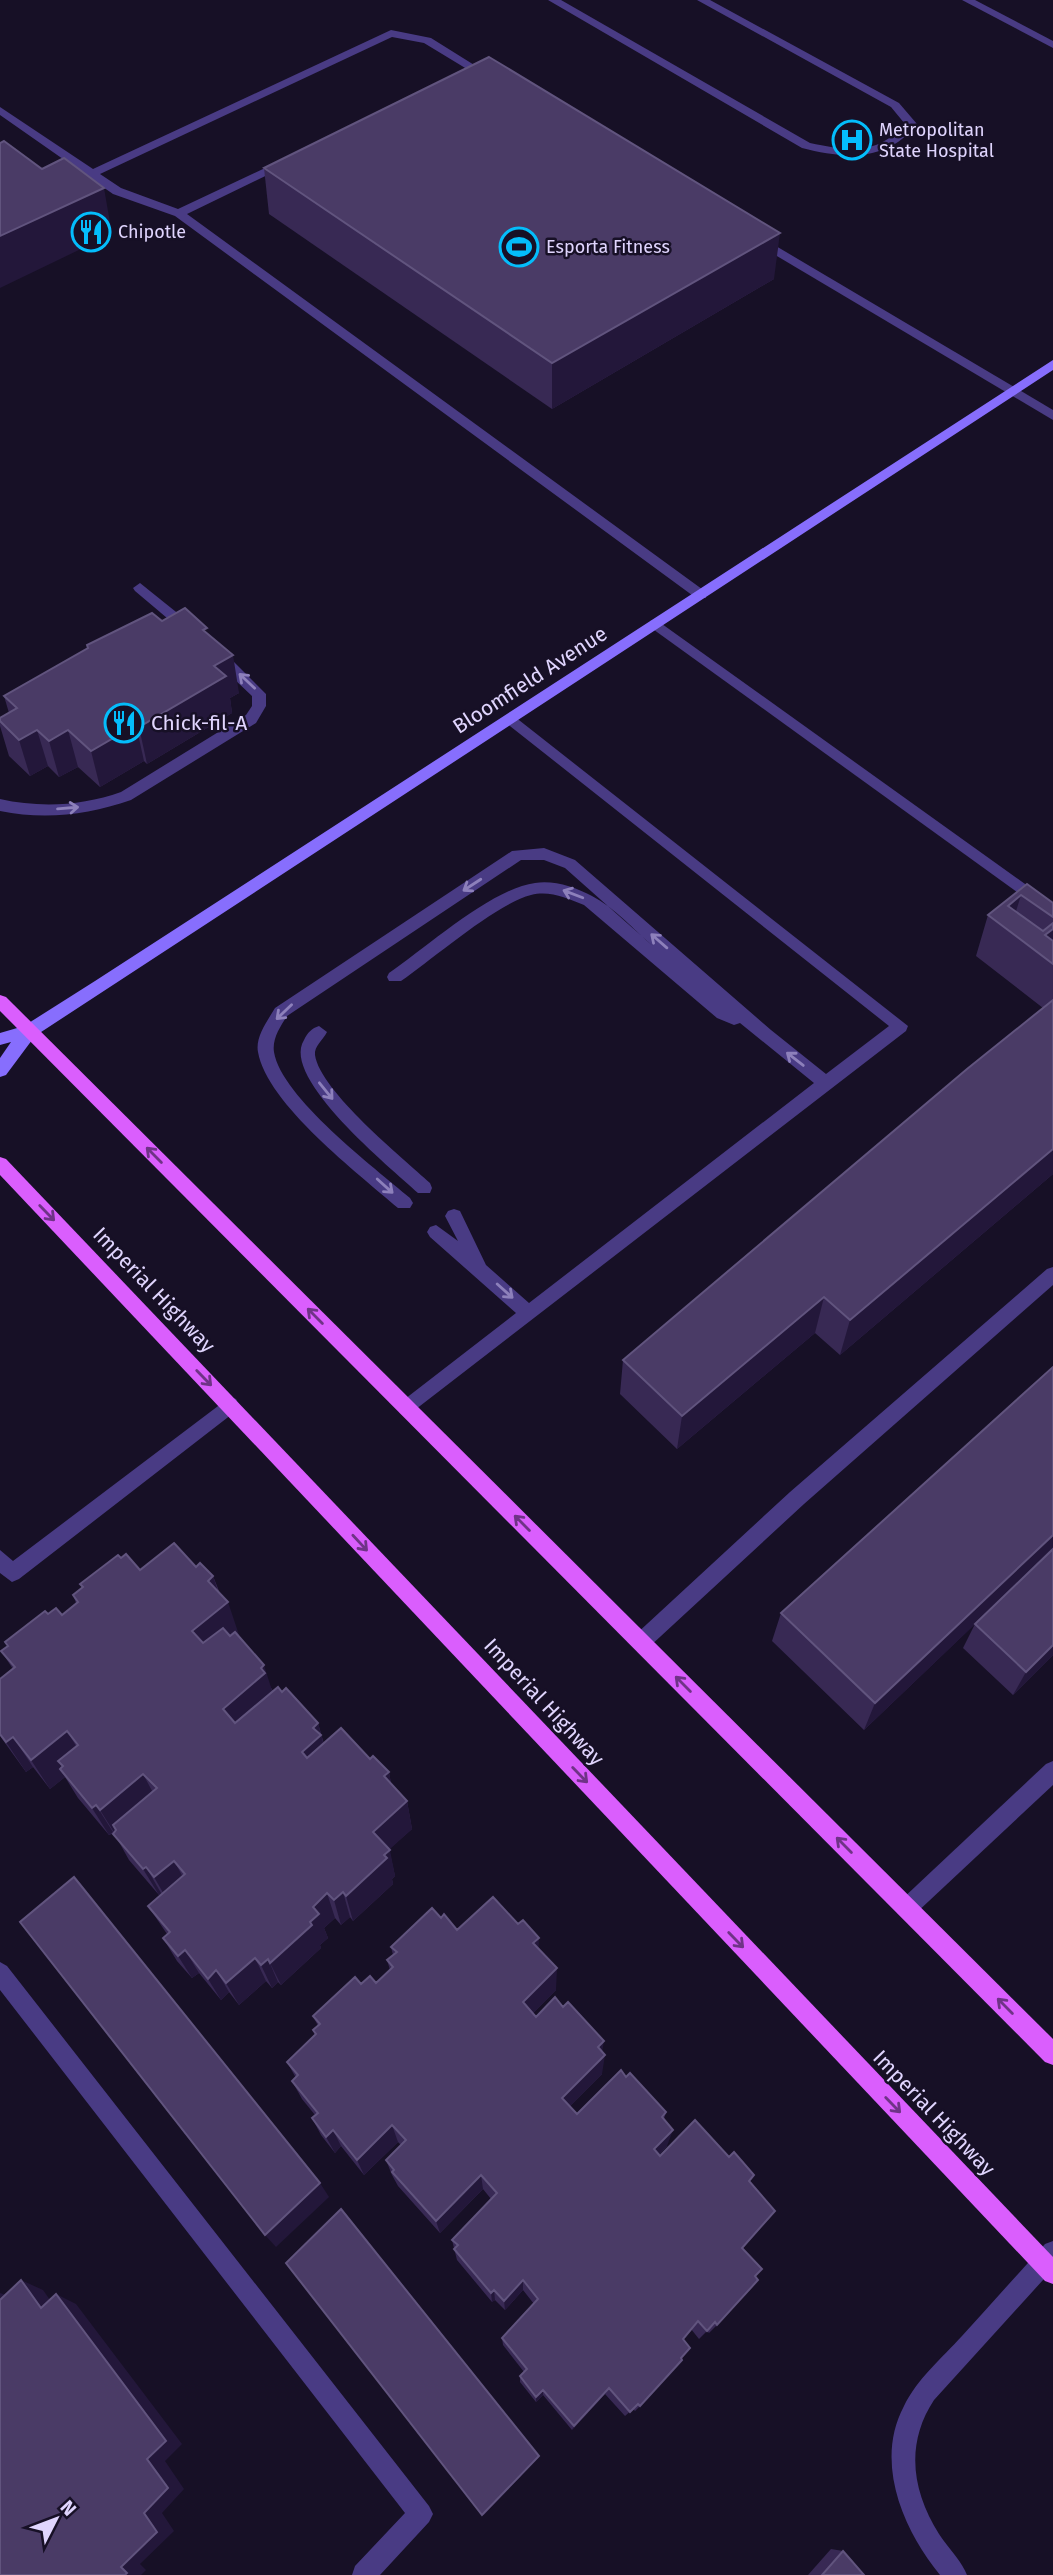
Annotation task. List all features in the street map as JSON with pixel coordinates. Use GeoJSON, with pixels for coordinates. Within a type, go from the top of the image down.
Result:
{"type":"FeatureCollection","features":[{"type":"Feature","properties":{"kind":"main road","name":"Bloomfield Avenue"},"geometry":{"type":"LineString","coordinates":[[0,1038],[29,1031],[1053,364]]}},
{"type":"Feature","properties":{"kind":"main road"},"geometry":{"type":"LineString","coordinates":[[0,1001],[1053,2054]]}},
{"type":"Feature","properties":{"kind":"main road","name":"Bloomfield Avenue"},"geometry":{"type":"LineString","coordinates":[[0,1070],[29,1031]]}},
{"type":"Feature","properties":{"kind":"main road","name":"Imperial Highway"},"geometry":{"type":"LineString","coordinates":[[0,1164],[1049,2262]]}},
{"type":"Feature","properties":{"kind":"street"},"geometry":{"type":"LineString","coordinates":[[553,0],[806,146],[846,154],[877,150],[898,140],[911,124],[895,105],[702,0]]}},
{"type":"Feature","properties":{"kind":"street"},"geometry":{"type":"LineString","coordinates":[[967,0],[1053,45]]}},
{"type":"Feature","properties":{"kind":"street"},"geometry":{"type":"LineString","coordinates":[[91,174],[391,33],[427,40],[500,84]]}},
{"type":"Feature","properties":{"kind":"street"},"geometry":{"type":"LineString","coordinates":[[464,76],[476,70]]}},
{"type":"Feature","properties":{"kind":"street"},"geometry":{"type":"LineString","coordinates":[[0,110],[117,191],[178,213],[701,595]]}},
{"type":"Feature","properties":{"kind":"street"},"geometry":{"type":"LineString","coordinates":[[178,213],[290,160]]}},
{"type":"Feature","properties":{"kind":"street"},"geometry":{"type":"LineString","coordinates":[[749,234],[1053,416]]}},
{"type":"Feature","properties":{"kind":"street"},"geometry":{"type":"LineString","coordinates":[[0,805],[20,809],[63,810],[103,804],[126,796],[251,719],[259,706],[260,694],[140,588]]}},
{"type":"Feature","properties":{"kind":"street"},"geometry":{"type":"LineString","coordinates":[[655,624],[1053,912]]}},
{"type":"Feature","properties":{"kind":"street"},"geometry":{"type":"LineString","coordinates":[[407,1408],[900,1026],[510,718]]}},
{"type":"Feature","properties":{"kind":"street"},"geometry":{"type":"LineString","coordinates":[[404,1203],[324,1132],[282,1086],[270,1067],[266,1051],[269,1032],[281,1012],[517,855],[536,851],[553,854],[569,864],[765,1035],[825,1083]]}},
{"type":"Feature","properties":{"kind":"street"},"geometry":{"type":"LineString","coordinates":[[395,977],[506,900],[530,889],[550,888],[568,891],[589,901],[723,1014],[765,1035]]}},
{"type":"Feature","properties":{"kind":"street"},"geometry":{"type":"LineString","coordinates":[[319,1032],[307,1052],[317,1079],[333,1100],[424,1188]]}},
{"type":"Feature","properties":{"kind":"street"},"geometry":{"type":"LineString","coordinates":[[454,1216],[481,1269]]}},
{"type":"Feature","properties":{"kind":"street"},"geometry":{"type":"LineString","coordinates":[[436,1232],[528,1312]]}},
{"type":"Feature","properties":{"kind":"street"},"geometry":{"type":"LineString","coordinates":[[641,1642],[797,1498],[1053,1275]]}},
{"type":"Feature","properties":{"kind":"street"},"geometry":{"type":"LineString","coordinates":[[0,1559],[12,1573],[230,1405]]}},
{"type":"Feature","properties":{"kind":"street"},"geometry":{"type":"LineString","coordinates":[[907,1908],[1053,1771]]}},
{"type":"Feature","properties":{"kind":"street"},"geometry":{"type":"LineString","coordinates":[[0,1973],[421,2514],[365,2575]]}},
{"type":"Feature","properties":{"kind":"street"},"geometry":{"type":"LineString","coordinates":[[955,2575],[933,2550],[911,2504],[904,2479],[902,2451],[910,2419],[926,2392],[1049,2262]]}},
{"type":"Feature","properties":{"kind":"building","name":"Esporta Fitness"},"geometry":{"type":"Polygon","coordinates":[[[489,57],[780,233],[552,363],[264,168],[489,57]]]}},
{"type":"Feature","properties":{"kind":"building"},"geometry":{"type":"Polygon","coordinates":[[[4,141],[42,169],[64,158],[104,188],[0,236],[0,143],[4,141]]]}},
{"type":"Feature","properties":{"kind":"building"},"geometry":{"type":"Polygon","coordinates":[[[185,608],[207,628],[203,630],[233,655],[214,666],[226,676],[139,727],[136,725],[91,751],[68,730],[49,741],[37,730],[19,740],[0,721],[0,718],[17,708],[4,696],[88,648],[87,645],[152,613],[162,621],[185,608]]]}},
{"type":"Feature","properties":{"kind":"building"},"geometry":{"type":"Polygon","coordinates":[[[1027,884],[1053,903],[1053,917],[1021,895],[1008,906],[1043,931],[1053,923],[1053,929],[1045,935],[1053,941],[1053,964],[988,915],[1027,884]]]}},
{"type":"Feature","properties":{"kind":"building"},"geometry":{"type":"Polygon","coordinates":[[[1053,1000],[1053,1149],[850,1320],[824,1297],[682,1416],[623,1360],[967,1069],[1053,1000]]]}},
{"type":"Feature","properties":{"kind":"building"},"geometry":{"type":"Polygon","coordinates":[[[1053,1367],[1053,1535],[875,1703],[781,1613],[1053,1367]]]}},
{"type":"Feature","properties":{"kind":"building"},"geometry":{"type":"Polygon","coordinates":[[[174,1543],[196,1567],[200,1563],[213,1576],[208,1581],[228,1602],[192,1631],[203,1643],[223,1628],[230,1636],[235,1632],[264,1665],[261,1668],[265,1673],[223,1709],[235,1723],[278,1687],[282,1692],[286,1688],[318,1723],[313,1728],[321,1735],[302,1752],[307,1758],[341,1728],[370,1759],[373,1756],[389,1772],[384,1776],[407,1801],[373,1832],[390,1850],[384,1855],[387,1858],[346,1896],[343,1892],[334,1900],[327,1893],[313,1907],[319,1914],[310,1922],[312,1925],[270,1963],[268,1959],[261,1965],[255,1958],[226,1983],[216,1970],[208,1979],[185,1950],[178,1956],[163,1938],[170,1932],[148,1906],[185,1874],[174,1861],[154,1877],[146,1867],[143,1869],[113,1834],[116,1830],[113,1825],[157,1788],[143,1774],[100,1810],[96,1805],[92,1808],[60,1769],[63,1766],[58,1761],[78,1745],[67,1731],[31,1760],[13,1737],[6,1742],[0,1734],[0,1679],[15,1667],[1,1651],[8,1646],[5,1642],[45,1611],[48,1614],[56,1608],[62,1615],[78,1602],[73,1595],[83,1587],[80,1584],[118,1555],[121,1558],[126,1554],[140,1570],[174,1543]]]}},
{"type":"Feature","properties":{"kind":"building"},"geometry":{"type":"Polygon","coordinates":[[[1053,1549],[1053,1645],[1026,1672],[975,1624],[1053,1549]]]}},
{"type":"Feature","properties":{"kind":"building"},"geometry":{"type":"Polygon","coordinates":[[[74,1877],[320,2183],[265,2235],[20,1922],[74,1877]]]}},
{"type":"Feature","properties":{"kind":"building"},"geometry":{"type":"Polygon","coordinates":[[[493,1897],[518,1924],[523,1920],[539,1938],[533,1943],[557,1968],[523,2002],[536,2017],[555,1997],[563,2007],[568,2002],[604,2041],[598,2047],[605,2055],[562,2098],[577,2114],[621,2070],[626,2077],[630,2073],[666,2112],[662,2117],[673,2130],[654,2149],[660,2156],[695,2120],[729,2157],[734,2152],[754,2175],[749,2181],[775,2211],[742,2248],[762,2269],[755,2276],[758,2280],[717,2325],[715,2322],[707,2331],[698,2321],[683,2339],[690,2348],[682,2360],[640,2406],[638,2404],[630,2412],[609,2388],[574,2426],[543,2390],[536,2397],[520,2376],[527,2369],[502,2338],[538,2299],[523,2280],[504,2301],[494,2290],[491,2293],[454,2249],[458,2245],[452,2240],[497,2193],[481,2175],[436,2221],[392,2172],[394,2170],[386,2160],[406,2140],[392,2125],[357,2160],[333,2130],[326,2137],[312,2118],[318,2113],[292,2081],[298,2075],[287,2062],[316,2034],[313,2030],[320,2024],[313,2016],[355,1977],[361,1984],[370,1976],[376,1983],[393,1967],[387,1960],[397,1952],[391,1947],[432,1908],[441,1918],[444,1914],[457,1930],[493,1897]]]}},
{"type":"Feature","properties":{"kind":"building"},"geometry":{"type":"Polygon","coordinates":[[[341,2209],[539,2456],[482,2515],[286,2263],[341,2209]]]}},
{"type":"Feature","properties":{"kind":"building"},"geometry":{"type":"Polygon","coordinates":[[[21,2280],[41,2308],[56,2294],[166,2441],[147,2459],[168,2488],[144,2513],[157,2532],[121,2567],[127,2573],[125,2575],[0,2575],[0,2300],[21,2280]]]}},
{"type":"Feature","properties":{"kind":"building"},"geometry":{"type":"Polygon","coordinates":[[[843,2551],[864,2575],[822,2575],[843,2551]]]}},
{"type":"Feature","properties":{"kind":"place","name":"Metropolitan State Hospital"},"geometry":{"type":"Point","coordinates":[852,140]}},
{"type":"Feature","properties":{"kind":"place","name":"Chipotle"},"geometry":{"type":"Point","coordinates":[91,232]}},
{"type":"Feature","properties":{"kind":"place","name":"Esporta Fitness"},"geometry":{"type":"Point","coordinates":[519,247]}},
{"type":"Feature","properties":{"kind":"place","name":"Chick-fil-A"},"geometry":{"type":"Point","coordinates":[124,723]}}]}
